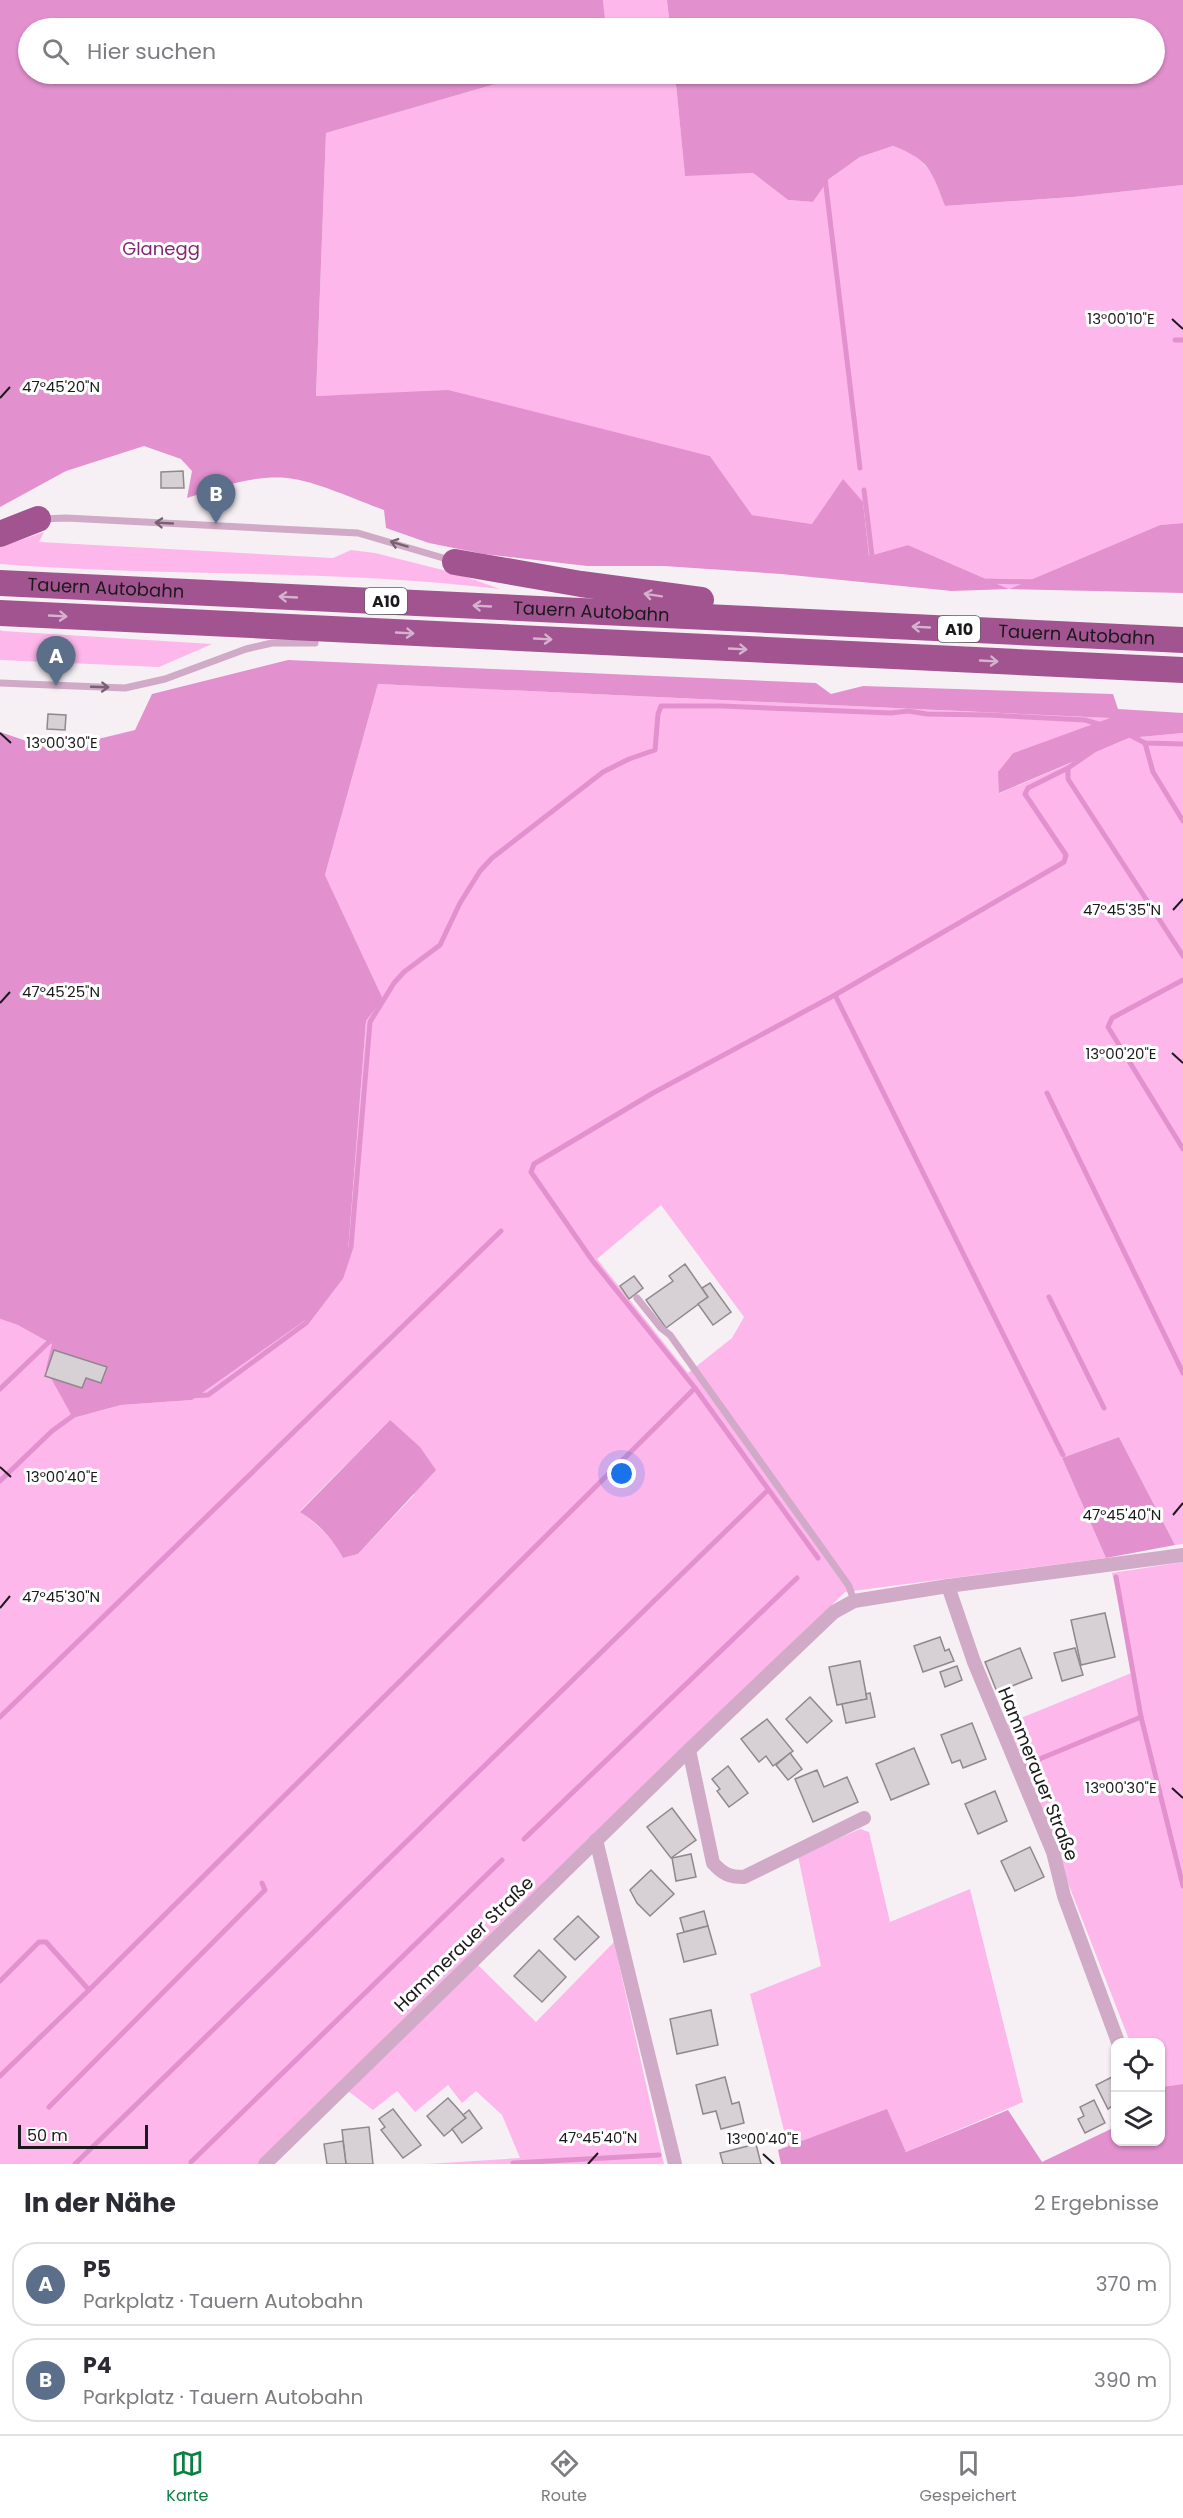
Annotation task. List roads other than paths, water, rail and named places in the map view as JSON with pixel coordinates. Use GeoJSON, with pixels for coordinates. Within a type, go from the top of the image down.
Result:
{"type":"FeatureCollection","features":[{"type":"Feature","properties":{"kind":"highway"},"geometry":{"type":"LineString","coordinates":[[0,534],[38,519]]}},
{"type":"Feature","properties":{"kind":"highway"},"geometry":{"type":"LineString","coordinates":[[455,562],[669,597],[753,605],[772,620]]}},
{"type":"Feature","properties":{"kind":"highway","name":"Tauern Autobahn"},"geometry":{"type":"LineString","coordinates":[[0,583],[1183,640]]}},
{"type":"Feature","properties":{"kind":"highway","name":"Tauern Autobahn"},"geometry":{"type":"LineString","coordinates":[[0,613],[1183,670]]}},
{"type":"Feature","properties":{"kind":"highway"},"geometry":{"type":"LineString","coordinates":[[315,642],[346,630]]}},
{"type":"Feature","properties":{"kind":"street","name":"Hammerauer Straße"},"geometry":{"type":"LineString","coordinates":[[265,2164],[596,1840],[834,1612],[854,1601],[948,1586],[1183,1555]]}},
{"type":"Feature","properties":{"kind":"street","name":"Hammerauer Straße"},"geometry":{"type":"LineString","coordinates":[[948,1586],[974,1662],[1053,1852],[1064,1896],[1116,2038]]}},
{"type":"Feature","properties":{"kind":"street"},"geometry":{"type":"LineString","coordinates":[[689,1750],[713,1863],[723,1874],[733,1877],[744,1876],[864,1818]]}},
{"type":"Feature","properties":{"kind":"street"},"geometry":{"type":"LineString","coordinates":[[596,1840],[675,2164]]}},
{"type":"Feature","properties":{"kind":"lane"},"geometry":{"type":"LineString","coordinates":[[38,519],[66,518],[346,532],[383,539],[455,562]]}},
{"type":"Feature","properties":{"kind":"lane"},"geometry":{"type":"LineString","coordinates":[[0,683],[125,688],[165,679],[246,649],[272,643],[315,642]]}},
{"type":"Feature","properties":{"kind":"lane"},"geometry":{"type":"LineString","coordinates":[[637,1298],[661,1328],[670,1335],[849,1586],[854,1601]]}},
{"type":"Feature","properties":{"kind":"waterway"},"geometry":{"type":"LineString","coordinates":[[225,0],[226,18]]}},
{"type":"Feature","properties":{"kind":"waterway"},"geometry":{"type":"LineString","coordinates":[[231,84],[237,184],[246,199],[244,228],[226,278],[225,298],[238,322],[236,405],[245,426],[255,429],[281,417],[288,420],[298,437],[314,454],[334,455],[348,448],[357,449],[396,482],[400,488],[399,506],[409,517],[418,515],[424,505],[427,492],[442,486],[451,474],[464,469],[478,478],[501,457],[508,462],[519,494],[524,496],[543,494],[548,499],[548,508],[536,537],[539,551],[546,558],[565,555],[582,534],[599,519],[640,493],[697,505],[787,540],[806,538],[820,544],[832,560],[845,569],[901,558],[932,563],[978,581],[1040,582],[1108,561],[1183,529]]}},
{"type":"Feature","properties":{"kind":"waterway"},"geometry":{"type":"LineString","coordinates":[[827,161],[825,178],[860,468]]}},
{"type":"Feature","properties":{"kind":"waterway"},"geometry":{"type":"LineString","coordinates":[[1175,340],[1183,340]]}},
{"type":"Feature","properties":{"kind":"waterway"},"geometry":{"type":"LineString","coordinates":[[864,490],[873,564]]}},
{"type":"Feature","properties":{"kind":"waterway"},"geometry":{"type":"LineString","coordinates":[[0,1481],[52,1431],[92,1402],[137,1389],[184,1396],[208,1395],[306,1323],[341,1277],[351,1247],[370,1022],[394,983],[404,972],[440,945],[460,903],[480,871],[492,858],[603,772],[629,759],[655,750],[658,714],[661,706],[722,706],[891,713],[908,711],[927,714],[1085,720],[1122,731],[1145,743],[1183,744]]}},
{"type":"Feature","properties":{"kind":"waterway"},"geometry":{"type":"LineString","coordinates":[[818,1558],[695,1388],[592,1260],[531,1172],[534,1164],[653,1093],[835,995],[1064,862],[1066,855],[1025,794],[1028,788],[1068,768],[1122,731]]}},
{"type":"Feature","properties":{"kind":"waterway"},"geometry":{"type":"LineString","coordinates":[[1145,743],[1153,772],[1183,821]]}},
{"type":"Feature","properties":{"kind":"waterway"},"geometry":{"type":"LineString","coordinates":[[1068,768],[1068,779],[1183,956]]}},
{"type":"Feature","properties":{"kind":"waterway"},"geometry":{"type":"LineString","coordinates":[[1183,980],[1112,1018],[1108,1027],[1183,1149]]}},
{"type":"Feature","properties":{"kind":"waterway"},"geometry":{"type":"LineString","coordinates":[[835,995],[1063,1455]]}},
{"type":"Feature","properties":{"kind":"waterway"},"geometry":{"type":"LineString","coordinates":[[1047,1093],[1183,1373]]}},
{"type":"Feature","properties":{"kind":"waterway"},"geometry":{"type":"LineString","coordinates":[[0,1717],[501,1231]]}},
{"type":"Feature","properties":{"kind":"waterway"},"geometry":{"type":"LineString","coordinates":[[1049,1297],[1104,1408]]}},
{"type":"Feature","properties":{"kind":"waterway"},"geometry":{"type":"LineString","coordinates":[[0,1316],[20,1323],[51,1340],[114,1362],[137,1389]]}},
{"type":"Feature","properties":{"kind":"waterway"},"geometry":{"type":"LineString","coordinates":[[0,1389],[51,1340]]}},
{"type":"Feature","properties":{"kind":"waterway"},"geometry":{"type":"LineString","coordinates":[[0,2076],[695,1388]]}},
{"type":"Feature","properties":{"kind":"waterway"},"geometry":{"type":"LineString","coordinates":[[75,2164],[767,1491]]}},
{"type":"Feature","properties":{"kind":"waterway"},"geometry":{"type":"LineString","coordinates":[[1116,1577],[1141,1717],[1183,1886]]}},
{"type":"Feature","properties":{"kind":"waterway"},"geometry":{"type":"LineString","coordinates":[[524,1839],[797,1578]]}},
{"type":"Feature","properties":{"kind":"waterway"},"geometry":{"type":"LineString","coordinates":[[1025,1765],[1141,1717]]}},
{"type":"Feature","properties":{"kind":"waterway"},"geometry":{"type":"LineString","coordinates":[[191,2162],[502,1860]]}},
{"type":"Feature","properties":{"kind":"waterway"},"geometry":{"type":"LineString","coordinates":[[49,2107],[265,1890],[262,1883]]}},
{"type":"Feature","properties":{"kind":"waterway"},"geometry":{"type":"LineString","coordinates":[[0,1981],[39,1942],[46,1942],[89,1990]]}},
{"type":"Feature","properties":{"kind":"waterway"},"geometry":{"type":"LineString","coordinates":[[513,2163],[659,2155]]}},
{"type":"Feature","properties":{"kind":"place","name":"P4"},"geometry":{"type":"Point","coordinates":[216,524]}},
{"type":"Feature","properties":{"kind":"place","name":"P5"},"geometry":{"type":"Point","coordinates":[56,686]}},
{"type":"Feature","properties":{"kind":"park label","name":"Glanegg"},"geometry":{"type":"Point","coordinates":[161,249]}}]}
